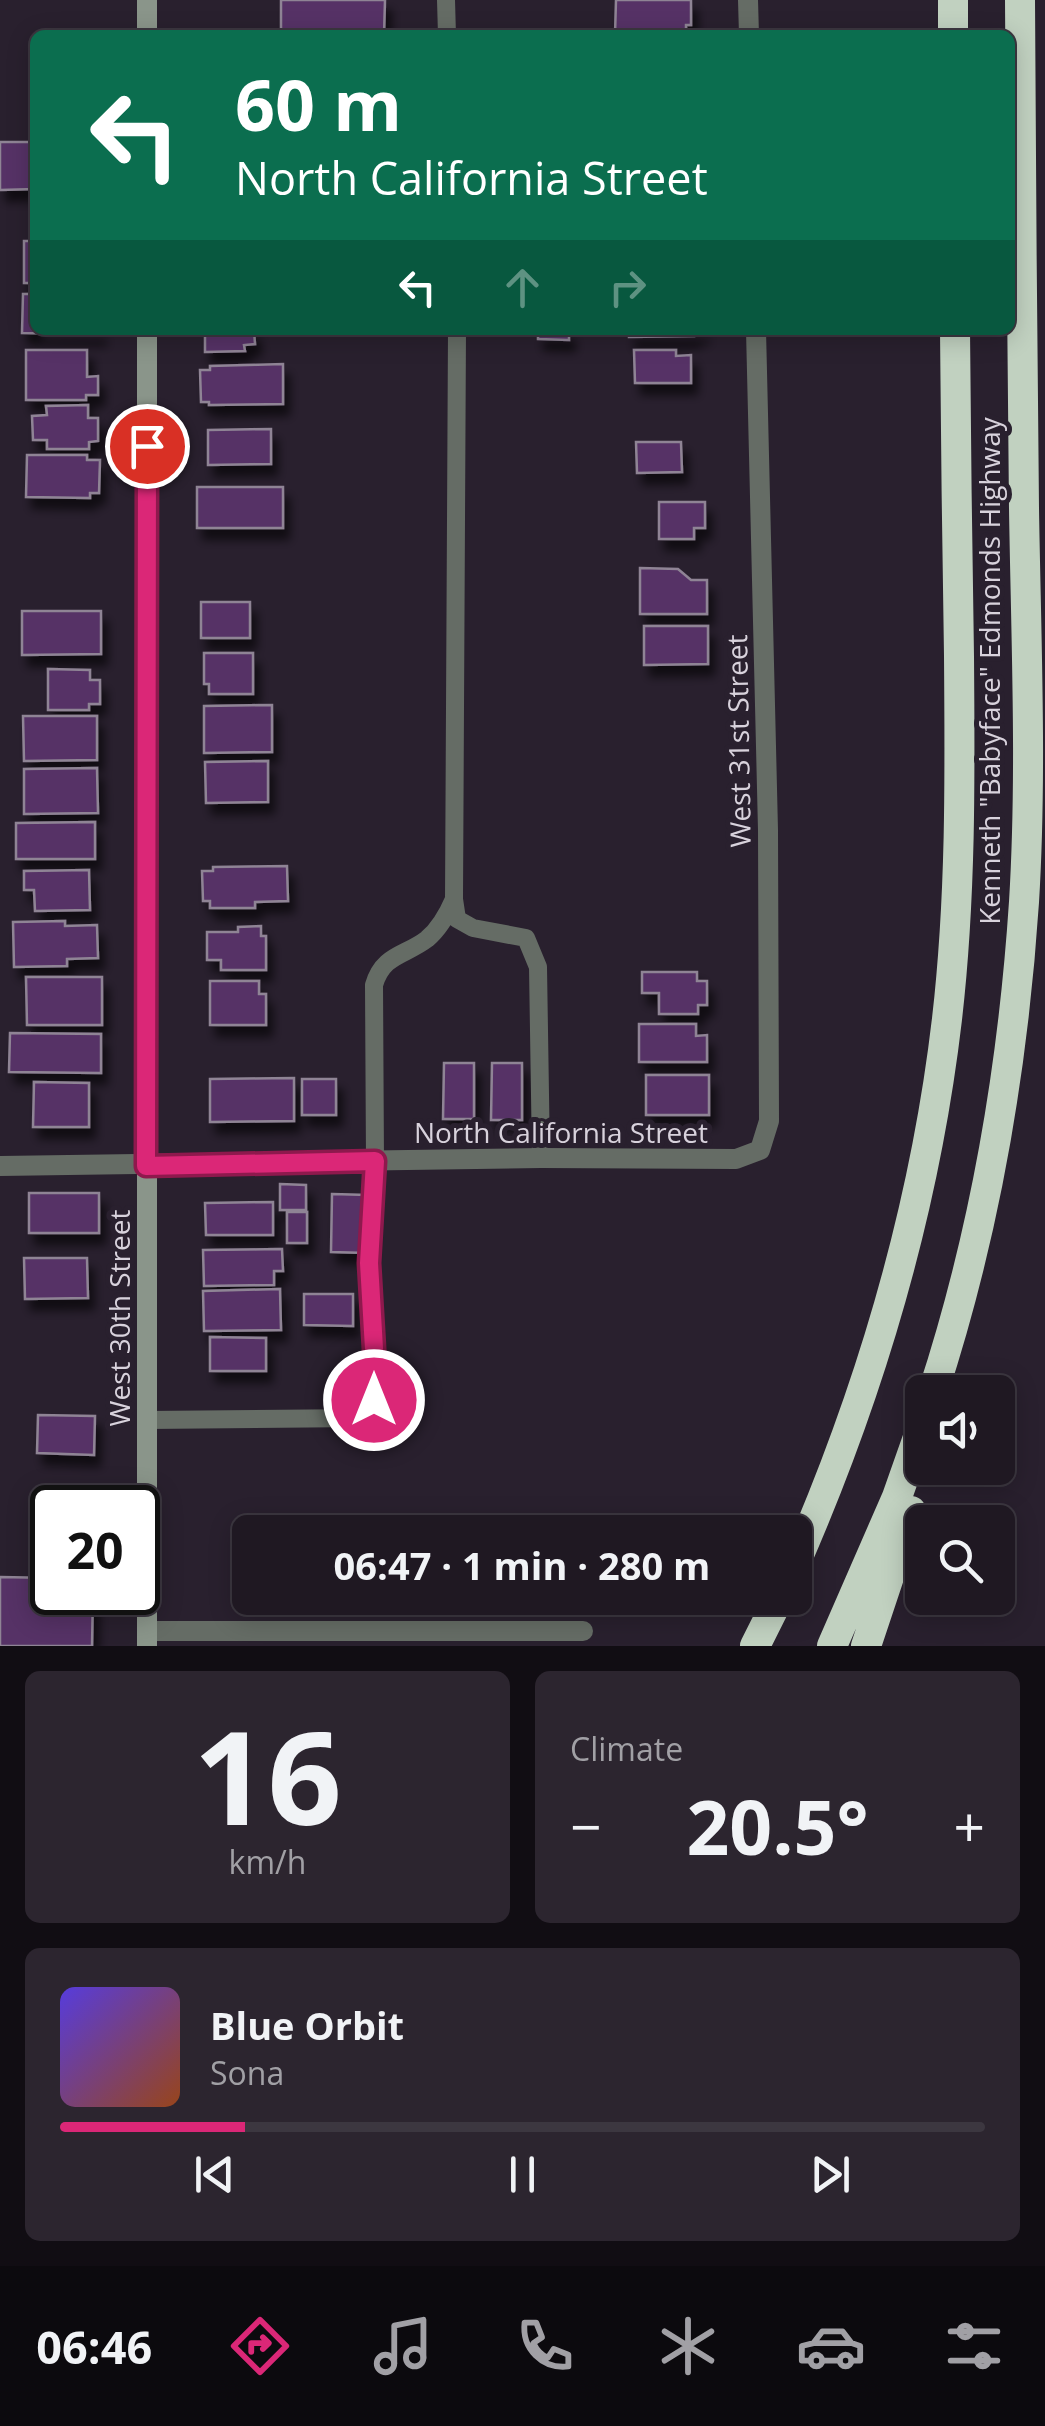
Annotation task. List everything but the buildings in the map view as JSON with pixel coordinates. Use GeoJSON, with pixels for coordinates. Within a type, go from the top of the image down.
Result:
{"type":"FeatureCollection","features":[{"type":"Feature","properties":{"kind":"highway"},"geometry":{"type":"LineString","coordinates":[[953,0],[953,30]]}},
{"type":"Feature","properties":{"kind":"highway","name":"Kenneth \"Babyface\" Edmonds Highway"},"geometry":{"type":"LineString","coordinates":[[941,1375],[992,1167],[1004,1100],[1024,899],[1027,717],[1020,0]]}},
{"type":"Feature","properties":{"kind":"highway","name":"Kenneth \"Babyface\" Edmonds Highway"},"geometry":{"type":"LineString","coordinates":[[812,1521],[857,1407],[893,1293],[924,1162],[947,1018],[960,814],[956,335]]}},
{"type":"Feature","properties":{"kind":"highway"},"geometry":{"type":"LineString","coordinates":[[832,1646],[905,1471]]}},
{"type":"Feature","properties":{"kind":"highway"},"geometry":{"type":"LineString","coordinates":[[866,1646],[918,1485]]}},
{"type":"Feature","properties":{"kind":"highway"},"geometry":{"type":"LineString","coordinates":[[755,1646],[770,1615]]}},
{"type":"Feature","properties":{"kind":"main road"},"geometry":{"type":"LineString","coordinates":[[147,0],[147,30]]}},
{"type":"Feature","properties":{"kind":"main road","name":"West 30th Street"},"geometry":{"type":"LineString","coordinates":[[147,335],[147,1638]]}},
{"type":"Feature","properties":{"kind":"street"},"geometry":{"type":"LineString","coordinates":[[748,0],[749,30]]}},
{"type":"Feature","properties":{"kind":"street","name":"West 31st Street"},"geometry":{"type":"LineString","coordinates":[[756,335],[768,869],[769,1122],[760,1150]]}},
{"type":"Feature","properties":{"kind":"street","name":"North California Street"},"geometry":{"type":"LineString","coordinates":[[0,1166],[736,1159],[760,1150]]}},
{"type":"Feature","properties":{"kind":"street"},"geometry":{"type":"LineString","coordinates":[[147,1638],[584,1631]]}},
{"type":"Feature","properties":{"kind":"lane"},"geometry":{"type":"LineString","coordinates":[[446,0],[447,30]]}},
{"type":"Feature","properties":{"kind":"lane"},"geometry":{"type":"LineString","coordinates":[[457,335],[456,920],[473,928],[526,938],[538,967],[541,1158]]}},
{"type":"Feature","properties":{"kind":"lane"},"geometry":{"type":"LineString","coordinates":[[147,1420],[363,1418],[374,1400],[369,1263],[375,1161],[374,985],[378,970],[402,951],[428,938],[454,899]]}},
{"type":"Feature","properties":{"kind":"route"},"geometry":{"type":"LineString","coordinates":[[147,446],[146,1166],[375,1161],[369,1263],[374,1400]]}}]}
